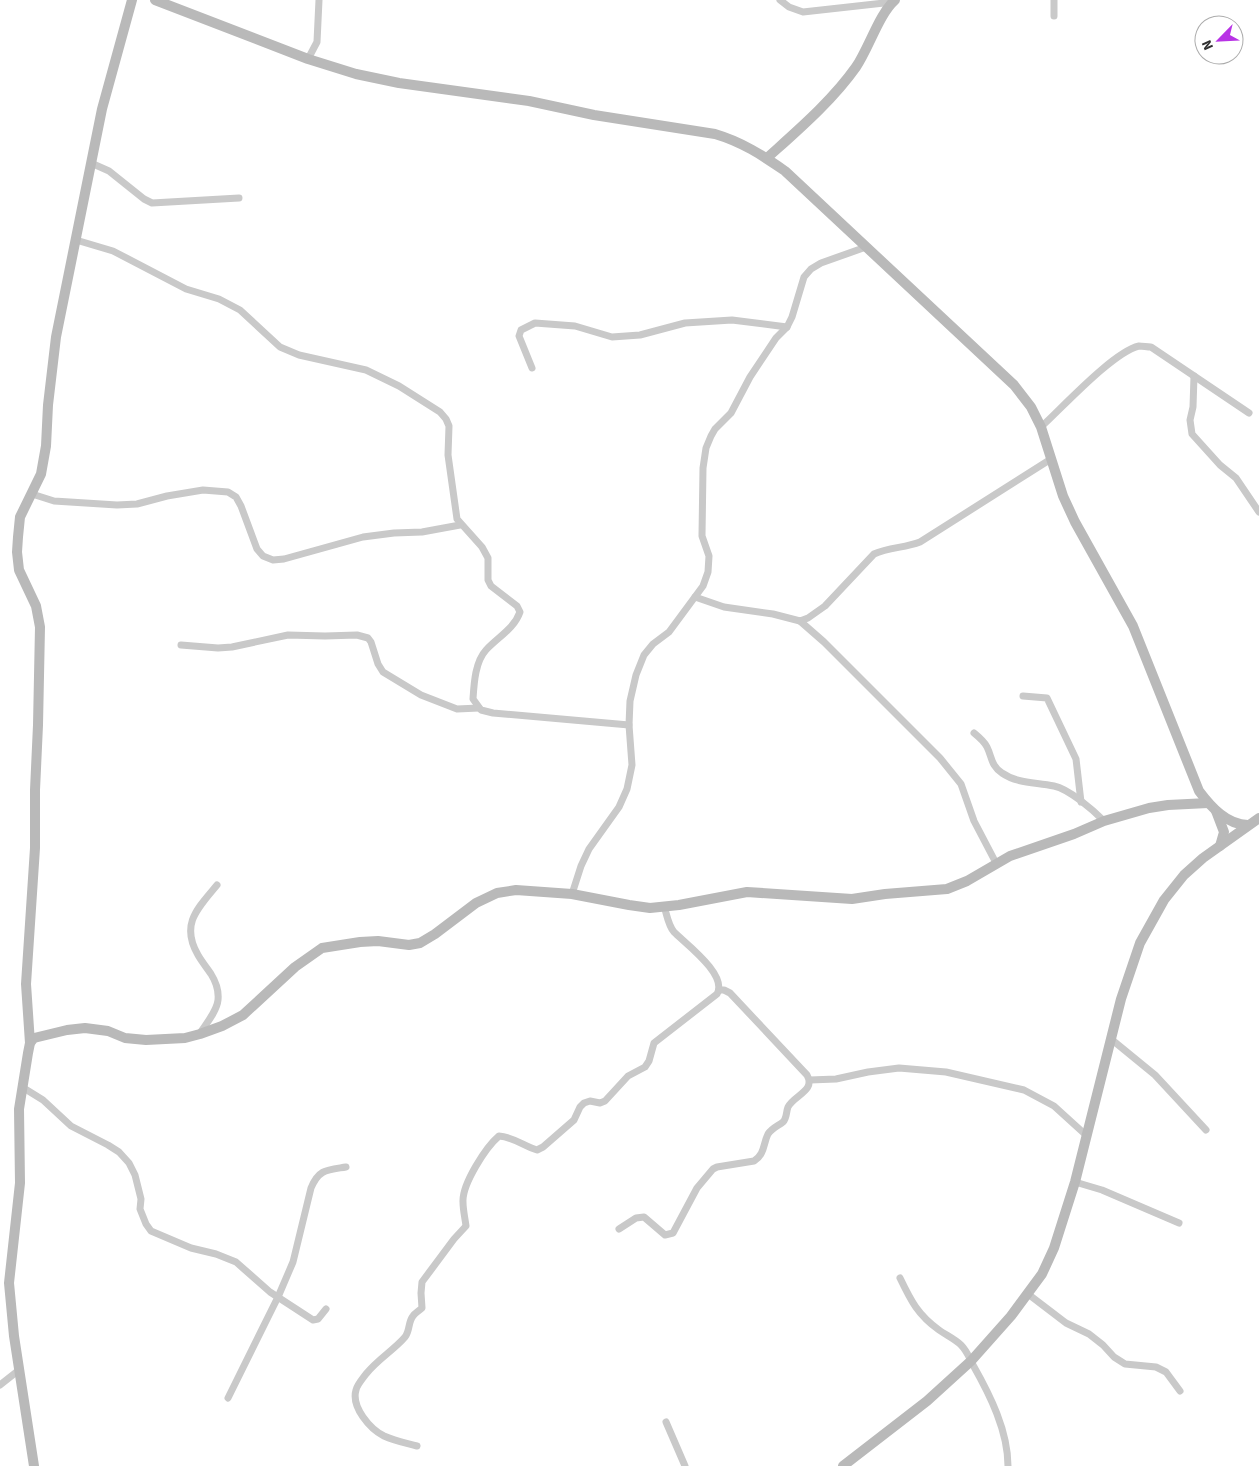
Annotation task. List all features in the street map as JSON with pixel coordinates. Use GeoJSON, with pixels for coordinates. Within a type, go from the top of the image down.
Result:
{"type":"FeatureCollection","features":[{"type":"Feature","properties":{"kind":"street"},"geometry":{"type":"LineString","coordinates":[[34,1466],[14,1336],[9,1283],[20,1183],[19,1109],[30,1043],[26,984],[35,848],[40,627],[36,606],[19,570],[17,552],[20,517],[41,474],[46,446],[48,405],[56,338],[102,108],[132,0]]}},
{"type":"Feature","properties":{"kind":"street"},"geometry":{"type":"LineString","coordinates":[[155,0],[308,59],[356,74],[399,83],[529,101],[715,134],[733,139],[757,151],[785,171],[1014,385],[1031,407],[1041,428],[1063,496],[1075,522],[1133,626],[1195,782],[1212,806],[1224,832],[1220,846]]}},
{"type":"Feature","properties":{"kind":"street"},"geometry":{"type":"LineString","coordinates":[[308,59],[317,42],[319,0]]}},
{"type":"Feature","properties":{"kind":"street"},"geometry":{"type":"LineString","coordinates":[[780,0],[789,7],[803,12],[894,1]]}},
{"type":"Feature","properties":{"kind":"street"},"geometry":{"type":"LineString","coordinates":[[1054,0],[1054,16]]}},
{"type":"Feature","properties":{"kind":"street"},"geometry":{"type":"LineString","coordinates":[[767,158],[817,112],[856,67],[884,15],[894,1]]}},
{"type":"Feature","properties":{"kind":"street"},"geometry":{"type":"LineString","coordinates":[[91,163],[109,171],[144,199],[152,203],[239,198]]}},
{"type":"Feature","properties":{"kind":"street"},"geometry":{"type":"LineString","coordinates":[[76,240],[113,251],[186,289],[219,299],[240,310],[280,347],[299,355],[366,370],[398,386],[440,412],[449,426],[448,455],[455,513],[460,525],[482,547],[488,558],[488,580],[491,586],[517,606],[520,612],[510,628],[485,650],[478,666],[473,699],[479,708]]}},
{"type":"Feature","properties":{"kind":"street"},"geometry":{"type":"LineString","coordinates":[[572,894],[589,849],[619,808],[627,789],[632,765],[629,725],[630,702],[636,675],[644,655],[653,644],[669,632],[703,586],[708,572],[709,556],[702,536],[703,468],[706,448],[715,429],[731,413],[750,377],[776,338],[787,327],[792,317],[804,277],[811,269],[821,264],[866,247]]}},
{"type":"Feature","properties":{"kind":"street"},"geometry":{"type":"LineString","coordinates":[[532,368],[519,336],[520,330],[535,322],[575,326],[612,337],[640,334],[686,323],[732,320],[787,327]]}},
{"type":"Feature","properties":{"kind":"street"},"geometry":{"type":"LineString","coordinates":[[1041,428],[1112,361],[1130,350],[1141,346],[1151,347],[1249,413]]}},
{"type":"Feature","properties":{"kind":"street"},"geometry":{"type":"LineString","coordinates":[[1194,376],[1190,420],[1192,434],[1220,465],[1236,478],[1259,512]]}},
{"type":"Feature","properties":{"kind":"street"},"geometry":{"type":"LineString","coordinates":[[695,597],[724,607],[800,620],[808,618],[825,606],[874,554],[883,550],[909,546],[920,542],[1051,459]]}},
{"type":"Feature","properties":{"kind":"street"},"geometry":{"type":"LineString","coordinates":[[32,494],[54,500],[117,505],[137,504],[167,496],[204,490],[228,492],[236,497],[241,506],[257,549],[263,556],[273,560],[284,559],[363,537],[422,532],[460,525]]}},
{"type":"Feature","properties":{"kind":"street"},"geometry":{"type":"LineString","coordinates":[[800,620],[940,758],[961,784],[974,821],[996,863]]}},
{"type":"Feature","properties":{"kind":"street"},"geometry":{"type":"LineString","coordinates":[[181,645],[218,648],[232,647],[288,635],[358,635],[368,638],[371,642],[378,664],[383,672],[422,695],[444,705],[457,708],[479,708],[494,713],[629,725]]}},
{"type":"Feature","properties":{"kind":"street"},"geometry":{"type":"LineString","coordinates":[[1023,696],[1048,698],[1076,759],[1081,802]]}},
{"type":"Feature","properties":{"kind":"street"},"geometry":{"type":"LineString","coordinates":[[974,733],[982,739],[988,748],[992,764],[1000,772],[1012,779],[1062,788],[1104,821]]}},
{"type":"Feature","properties":{"kind":"street"},"geometry":{"type":"LineString","coordinates":[[30,1043],[34,1038],[46,1034],[85,1028],[108,1031],[125,1038],[146,1040],[185,1038],[200,1034],[222,1026],[243,1015],[295,967],[322,948],[378,941],[409,944],[420,943],[476,903],[497,893],[516,890],[572,894],[650,908],[679,905],[747,892],[852,898],[947,889],[967,881],[1010,856],[1074,834],[1104,821],[1149,808],[1168,805],[1212,806],[1238,824],[1248,825]]}},
{"type":"Feature","properties":{"kind":"street"},"geometry":{"type":"LineString","coordinates":[[844,1466],[928,1401],[971,1360],[1028,1294],[1042,1274],[1054,1248],[1075,1182],[1128,977],[1140,943],[1164,900],[1184,875],[1203,858],[1259,818]]}},
{"type":"Feature","properties":{"kind":"street"},"geometry":{"type":"LineString","coordinates":[[200,1034],[218,1002],[218,991],[215,982],[195,948],[190,929],[194,916],[217,885]]}},
{"type":"Feature","properties":{"kind":"street"},"geometry":{"type":"LineString","coordinates":[[417,1446],[399,1442],[382,1435],[370,1425],[361,1414],[355,1401],[356,1390],[382,1356],[404,1338],[413,1316],[422,1308],[422,1282],[466,1226],[462,1202],[468,1181],[492,1142],[499,1136],[507,1136],[537,1150],[543,1147],[574,1120],[584,1102],[600,1103],[605,1101],[628,1076],[645,1067],[649,1061],[654,1043],[717,994],[719,990],[719,983],[705,962],[674,931],[664,906]]}},
{"type":"Feature","properties":{"kind":"street"},"geometry":{"type":"LineString","coordinates":[[719,990],[730,993],[781,1046],[810,1080]]}},
{"type":"Feature","properties":{"kind":"street"},"geometry":{"type":"LineString","coordinates":[[1112,1039],[1155,1075],[1206,1130]]}},
{"type":"Feature","properties":{"kind":"street"},"geometry":{"type":"LineString","coordinates":[[810,1080],[836,1079],[899,1068],[946,1072],[1024,1090],[1054,1106],[1087,1136]]}},
{"type":"Feature","properties":{"kind":"street"},"geometry":{"type":"LineString","coordinates":[[619,1228],[636,1218],[644,1217],[665,1235],[673,1233],[697,1188],[713,1169],[759,1158],[769,1133],[784,1121],[791,1102],[808,1089],[810,1080]]}},
{"type":"Feature","properties":{"kind":"street"},"geometry":{"type":"LineString","coordinates":[[22,1087],[43,1100],[71,1126],[108,1145],[124,1158],[135,1175],[141,1199],[140,1209],[151,1232],[191,1248],[216,1254],[236,1262],[278,1297],[313,1320],[318,1319],[326,1309]]}},
{"type":"Feature","properties":{"kind":"street"},"geometry":{"type":"LineString","coordinates":[[228,1398],[294,1262],[314,1180],[322,1172],[346,1167]]}},
{"type":"Feature","properties":{"kind":"street"},"geometry":{"type":"LineString","coordinates":[[1075,1182],[1102,1190],[1178,1223]]}},
{"type":"Feature","properties":{"kind":"street"},"geometry":{"type":"LineString","coordinates":[[900,1278],[914,1307],[928,1322],[959,1343],[967,1351],[986,1388],[1002,1427],[1008,1466]]}},
{"type":"Feature","properties":{"kind":"street"},"geometry":{"type":"LineString","coordinates":[[1028,1294],[1066,1322],[1088,1334],[1125,1364],[1156,1367],[1166,1372],[1180,1391]]}},
{"type":"Feature","properties":{"kind":"street"},"geometry":{"type":"LineString","coordinates":[[0,1385],[19,1370]]}},
{"type":"Feature","properties":{"kind":"street"},"geometry":{"type":"LineString","coordinates":[[666,1422],[686,1466]]}}]}
